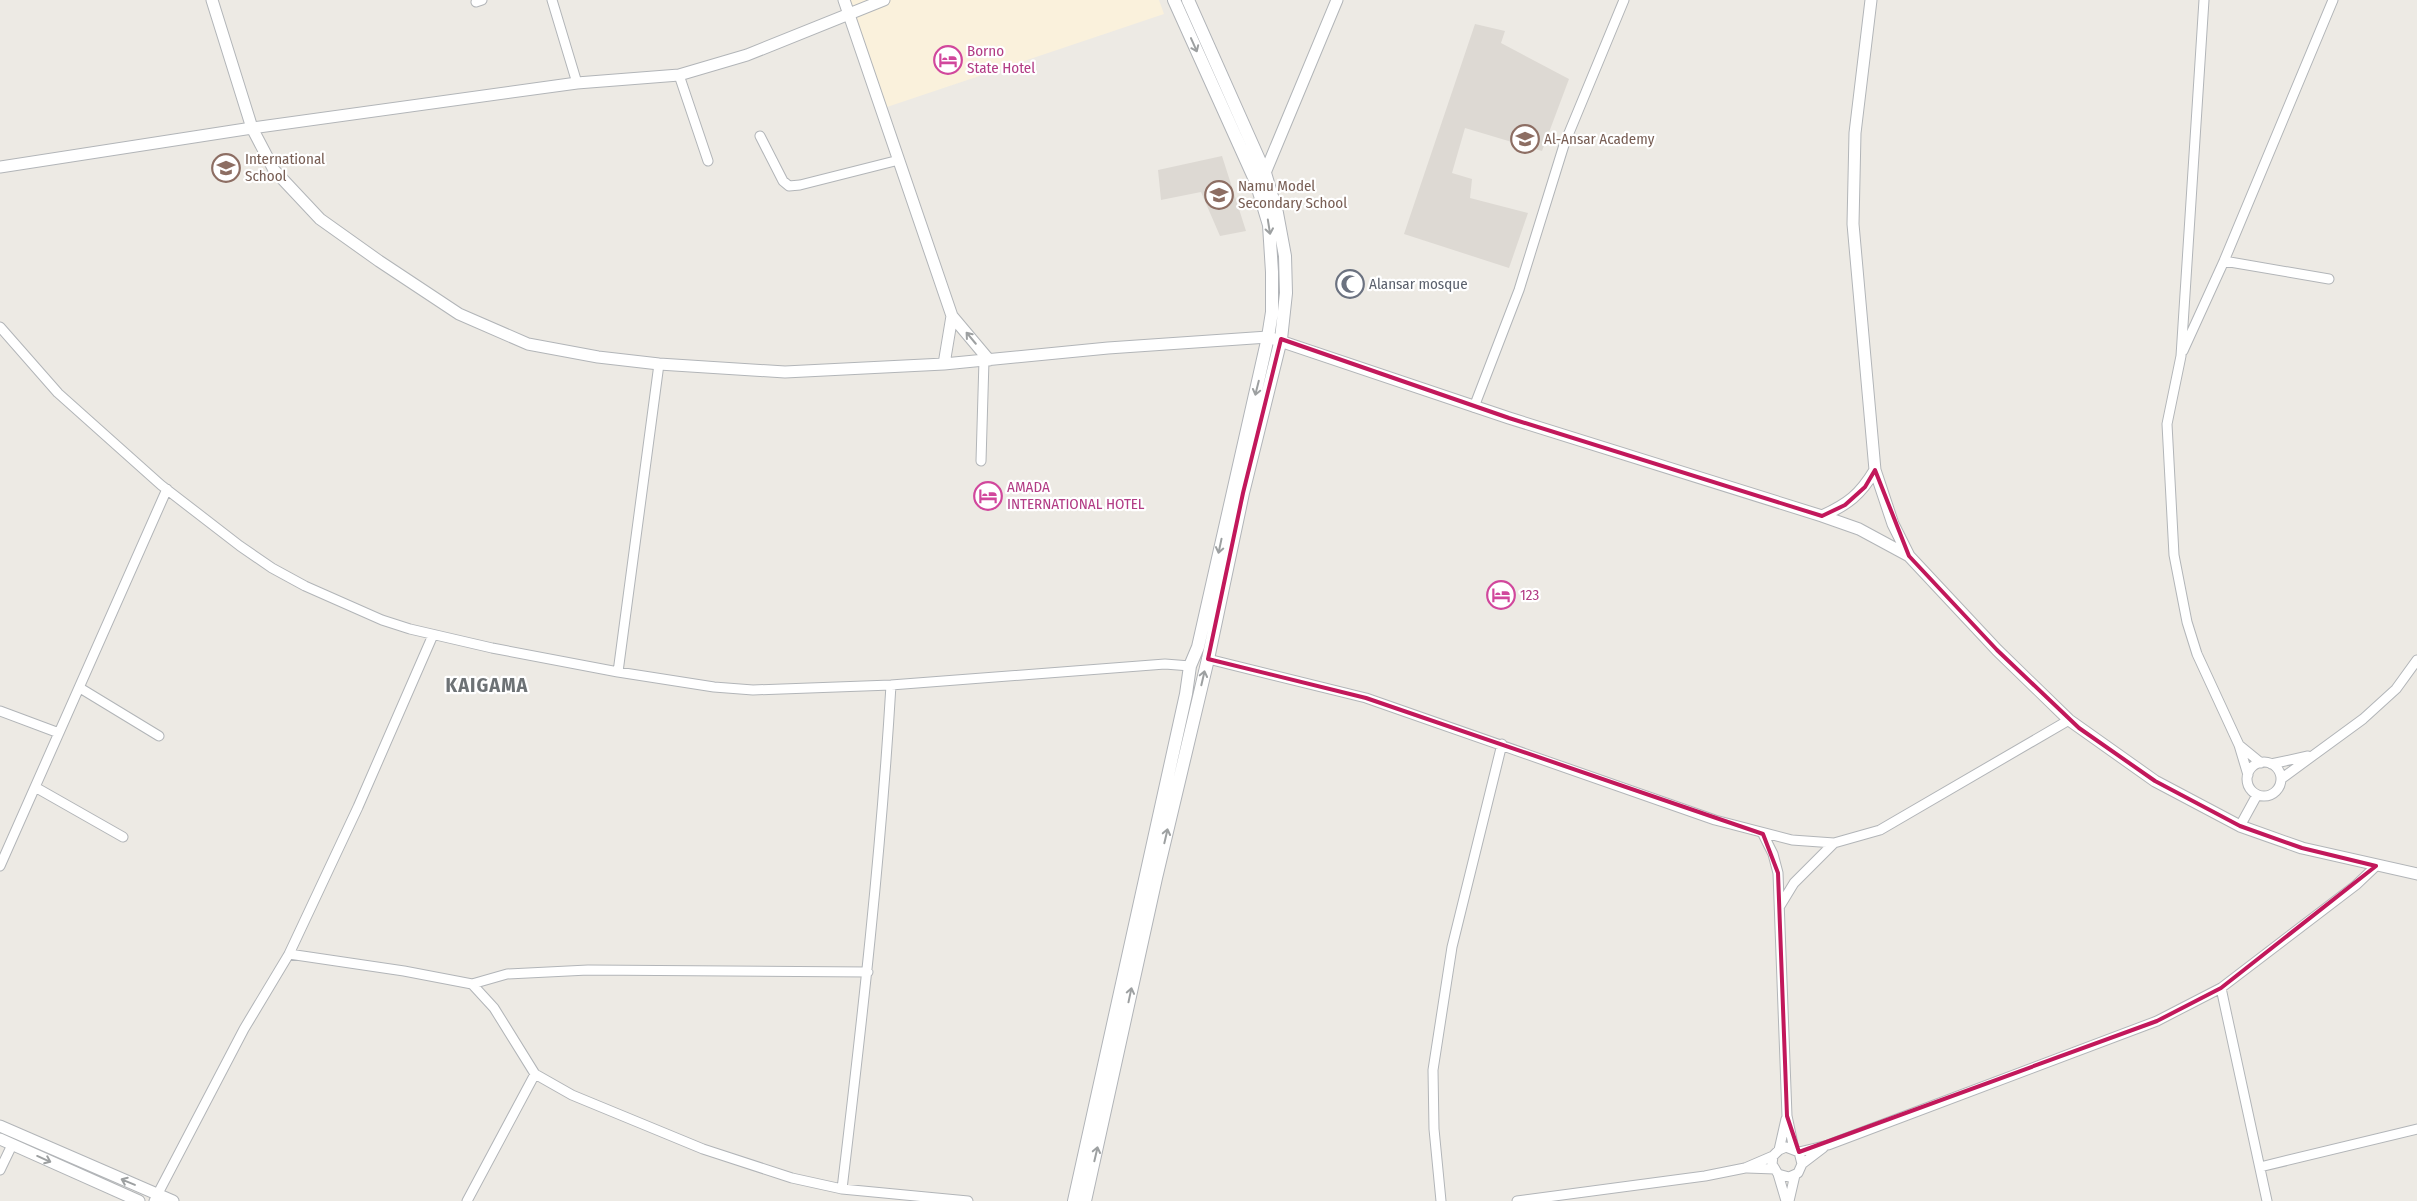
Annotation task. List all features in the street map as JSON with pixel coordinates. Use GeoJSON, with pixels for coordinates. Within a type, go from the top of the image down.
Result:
{"type":"FeatureCollection","features":[{"type":"Feature","properties":{"kind":"main road"},"geometry":{"type":"LineString","coordinates":[[1074,1201],[1184,703],[1190,666],[1198,647],[1268,337],[1272,292],[1269,225],[1241,147],[1174,0]]}},
{"type":"Feature","properties":{"kind":"main road"},"geometry":{"type":"LineString","coordinates":[[1085,1201],[1156,878],[1208,659],[1243,493],[1281,340],[1286,293],[1285,256],[1277,213],[1266,173],[1188,0]]}},
{"type":"Feature","properties":{"kind":"street"},"geometry":{"type":"LineString","coordinates":[[212,0],[252,128],[274,170],[320,219],[459,314],[528,344],[598,357],[659,364],[785,372],[944,364],[1268,337],[1474,406],[1822,516],[1859,529],[1909,556]]}},
{"type":"Feature","properties":{"kind":"street"},"geometry":{"type":"LineString","coordinates":[[552,0],[577,83]]}},
{"type":"Feature","properties":{"kind":"street"},"geometry":{"type":"LineString","coordinates":[[844,0],[952,316],[986,360],[981,461]]}},
{"type":"Feature","properties":{"kind":"street"},"geometry":{"type":"LineString","coordinates":[[0,167],[252,128],[577,83],[679,75],[747,55],[884,0]]}},
{"type":"Feature","properties":{"kind":"street"},"geometry":{"type":"LineString","coordinates":[[1266,173],[1337,0]]}},
{"type":"Feature","properties":{"kind":"street"},"geometry":{"type":"LineString","coordinates":[[1474,406],[1519,290],[1564,145],[1624,0]]}},
{"type":"Feature","properties":{"kind":"street"},"geometry":{"type":"LineString","coordinates":[[1871,0],[1855,133],[1853,224],[1875,470],[1894,524],[1909,556],[1997,650],[2069,720],[2155,781],[2240,826],[2302,848],[2417,874]]}},
{"type":"Feature","properties":{"kind":"street"},"geometry":{"type":"LineString","coordinates":[[2204,0],[2181,356],[2167,424],[2174,555],[2187,622],[2197,654],[2239,745],[2248,775],[2249,787],[2257,795],[2269,796],[2274,793],[2278,789],[2281,779],[2310,756],[2363,720],[2396,689],[2417,660]]}},
{"type":"Feature","properties":{"kind":"street"},"geometry":{"type":"LineString","coordinates":[[2181,356],[2224,261],[2333,0]]}},
{"type":"Feature","properties":{"kind":"street"},"geometry":{"type":"LineString","coordinates":[[679,75],[708,161]]}},
{"type":"Feature","properties":{"kind":"street"},"geometry":{"type":"LineString","coordinates":[[760,136],[783,182],[789,186],[800,185],[899,160]]}},
{"type":"Feature","properties":{"kind":"street"},"geometry":{"type":"LineString","coordinates":[[2224,261],[2329,279]]}},
{"type":"Feature","properties":{"kind":"street"},"geometry":{"type":"LineString","coordinates":[[944,364],[952,316]]}},
{"type":"Feature","properties":{"kind":"street"},"geometry":{"type":"LineString","coordinates":[[0,327],[58,393],[167,490],[240,546],[296,581],[382,620],[433,635],[618,672],[714,687],[753,690],[891,685],[1165,664],[1190,666]]}},
{"type":"Feature","properties":{"kind":"street"},"geometry":{"type":"LineString","coordinates":[[618,672],[659,364]]}},
{"type":"Feature","properties":{"kind":"street"},"geometry":{"type":"LineString","coordinates":[[1822,516],[1845,505],[1865,487],[1875,470]]}},
{"type":"Feature","properties":{"kind":"street"},"geometry":{"type":"LineString","coordinates":[[0,866],[167,490]]}},
{"type":"Feature","properties":{"kind":"street"},"geometry":{"type":"LineString","coordinates":[[155,1197],[244,1028],[288,954],[358,807],[433,635]]}},
{"type":"Feature","properties":{"kind":"street"},"geometry":{"type":"LineString","coordinates":[[1208,659],[1366,698],[1715,820],[1792,840],[1834,843],[1880,830],[2069,720]]}},
{"type":"Feature","properties":{"kind":"street"},"geometry":{"type":"LineString","coordinates":[[842,1189],[868,972],[885,780],[891,685]]}},
{"type":"Feature","properties":{"kind":"street"},"geometry":{"type":"LineString","coordinates":[[80,688],[158,736]]}},
{"type":"Feature","properties":{"kind":"street"},"geometry":{"type":"LineString","coordinates":[[0,711],[58,733]]}},
{"type":"Feature","properties":{"kind":"street"},"geometry":{"type":"LineString","coordinates":[[1441,1201],[1434,1129],[1433,1070],[1452,947],[1502,744]]}},
{"type":"Feature","properties":{"kind":"street"},"geometry":{"type":"LineString","coordinates":[[2239,745],[2261,763],[2271,764],[2310,756]]}},
{"type":"Feature","properties":{"kind":"street"},"geometry":{"type":"LineString","coordinates":[[2248,775],[2250,769],[2261,763]]}},
{"type":"Feature","properties":{"kind":"street"},"geometry":{"type":"LineString","coordinates":[[2271,764],[2276,768],[2281,779]]}},
{"type":"Feature","properties":{"kind":"street"},"geometry":{"type":"LineString","coordinates":[[35,787],[123,837]]}},
{"type":"Feature","properties":{"kind":"street"},"geometry":{"type":"LineString","coordinates":[[2240,826],[2257,795]]}},
{"type":"Feature","properties":{"kind":"street"},"geometry":{"type":"LineString","coordinates":[[1763,834],[1774,854],[1778,873],[1787,1116],[1796,1151],[1802,1164]]}},
{"type":"Feature","properties":{"kind":"street"},"geometry":{"type":"LineString","coordinates":[[1780,907],[1794,883],[1834,843]]}},
{"type":"Feature","properties":{"kind":"street"},"geometry":{"type":"LineString","coordinates":[[1517,1201],[1705,1176],[1745,1168],[1786,1147],[1796,1151],[1828,1145],[2157,1021],[2221,988],[2356,885],[2376,866]]}},
{"type":"Feature","properties":{"kind":"street"},"geometry":{"type":"LineString","coordinates":[[288,954],[404,971],[472,984],[507,974],[588,970],[868,972]]}},
{"type":"Feature","properties":{"kind":"street"},"geometry":{"type":"LineString","coordinates":[[472,984],[494,1008],[535,1074],[572,1095],[703,1149],[792,1178],[842,1189],[968,1201]]}},
{"type":"Feature","properties":{"kind":"street"},"geometry":{"type":"LineString","coordinates":[[2221,988],[2267,1201]]}},
{"type":"Feature","properties":{"kind":"street"},"geometry":{"type":"LineString","coordinates":[[467,1201],[535,1074]]}},
{"type":"Feature","properties":{"kind":"street"},"geometry":{"type":"LineString","coordinates":[[1787,1116],[1772,1164],[1788,1201]]}},
{"type":"Feature","properties":{"kind":"street"},"geometry":{"type":"LineString","coordinates":[[0,1126],[155,1197],[172,1201]]}},
{"type":"Feature","properties":{"kind":"street"},"geometry":{"type":"LineString","coordinates":[[2260,1167],[2417,1129]]}},
{"type":"Feature","properties":{"kind":"street"},"geometry":{"type":"LineString","coordinates":[[0,1139],[139,1201]]}},
{"type":"Feature","properties":{"kind":"street"},"geometry":{"type":"LineString","coordinates":[[0,1170],[12,1144]]}},
{"type":"Feature","properties":{"kind":"street"},"geometry":{"type":"LineString","coordinates":[[1788,1201],[1795,1175],[1802,1164],[1828,1145]]}},
{"type":"Feature","properties":{"kind":"street"},"geometry":{"type":"LineString","coordinates":[[1745,1168],[1776,1172],[1789,1178],[1795,1175]]}},
{"type":"Feature","properties":{"kind":"highlighted area"},"geometry":{"type":"Polygon","coordinates":[[[1281,339],[1509,418],[1822,516],[1845,505],[1865,487],[1875,470],[1909,556],[1997,650],[2079,728],[2155,781],[2240,826],[2302,848],[2376,866],[2221,988],[2157,1021],[1799,1152],[1787,1116],[1778,873],[1763,834],[1366,698],[1208,659],[1243,493],[1281,339]]]}},
{"type":"Feature","properties":{"kind":"shaded area","name":"Borno State Hotel"},"geometry":{"type":"Polygon","coordinates":[[[848,0],[1159,0],[1164,14],[887,107],[848,0]]]}},
{"type":"Feature","properties":{"kind":"shaded area","name":"Al-Ansar Academy"},"geometry":{"type":"Polygon","coordinates":[[[1475,24],[1505,31],[1501,43],[1569,79],[1542,151],[1465,128],[1452,173],[1472,179],[1470,198],[1528,213],[1509,268],[1404,234],[1475,24]]]}},
{"type":"Feature","properties":{"kind":"shaded area","name":"Namu Model Secondary School"},"geometry":{"type":"Polygon","coordinates":[[[1222,156],[1246,231],[1220,236],[1201,192],[1161,200],[1158,170],[1222,156]]]}},
{"type":"Feature","properties":{"kind":"place","name":"Borno State Hotel"},"geometry":{"type":"Point","coordinates":[948,60]}},
{"type":"Feature","properties":{"kind":"place","name":"Al-Ansar Academy"},"geometry":{"type":"Point","coordinates":[1525,139]}},
{"type":"Feature","properties":{"kind":"place","name":"International School"},"geometry":{"type":"Point","coordinates":[226,168]}},
{"type":"Feature","properties":{"kind":"place","name":"Namu Model Secondary School"},"geometry":{"type":"Point","coordinates":[1219,195]}},
{"type":"Feature","properties":{"kind":"place","name":"Alansar mosque"},"geometry":{"type":"Point","coordinates":[1350,284]}},
{"type":"Feature","properties":{"kind":"place","name":"AMADA INTERNATIONAL HOTEL"},"geometry":{"type":"Point","coordinates":[988,496]}},
{"type":"Feature","properties":{"kind":"place","name":"123"},"geometry":{"type":"Point","coordinates":[1501,595]}},
{"type":"Feature","properties":{"kind":"district","name":"KAIGAMA"},"geometry":{"type":"Point","coordinates":[487,685]}}]}
